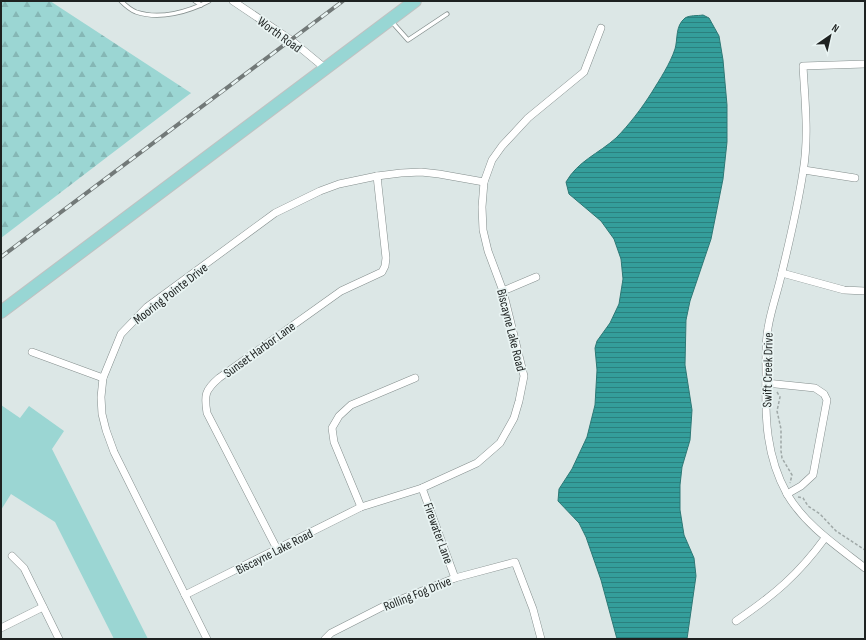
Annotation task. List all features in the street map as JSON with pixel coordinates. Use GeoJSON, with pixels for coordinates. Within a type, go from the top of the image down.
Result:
{"type":"FeatureCollection","features":[{"type":"Feature","properties":{"kind":"main road"},"geometry":{"type":"LineString","coordinates":[[1,312],[415,1]]}},
{"type":"Feature","properties":{"kind":"street","name":"Worth Road"},"geometry":{"type":"LineString","coordinates":[[233,1],[291,40],[326,69]]}},
{"type":"Feature","properties":{"kind":"street","name":"Biscayne Lake Road"},"geometry":{"type":"LineString","coordinates":[[185,595],[361,507],[422,488],[477,463],[500,443],[514,418],[520,401],[524,376],[502,291],[488,251],[483,230],[482,207],[484,182],[492,160],[502,146],[528,118],[584,72],[601,28]]}},
{"type":"Feature","properties":{"kind":"street","name":"Swift Creek Drive"},"geometry":{"type":"LineString","coordinates":[[865,64],[802,66],[805,132],[804,170],[782,273],[768,327],[766,342],[768,384],[766,416],[769,444],[775,468],[787,494],[800,512],[825,538],[865,568]]}},
{"type":"Feature","properties":{"kind":"street"},"geometry":{"type":"LineString","coordinates":[[804,170],[855,178]]}},
{"type":"Feature","properties":{"kind":"street","name":"Mooring Pointe Drive"},"geometry":{"type":"LineString","coordinates":[[207,639],[114,452],[106,430],[102,414],[101,397],[103,378],[121,334],[147,308],[275,213],[320,191],[339,184],[377,176],[401,173],[421,172],[484,182]]}},
{"type":"Feature","properties":{"kind":"street","name":"Sunset Harbor Lane"},"geometry":{"type":"LineString","coordinates":[[277,549],[207,413],[204,398],[210,386],[214,382],[341,291],[382,272],[386,266],[386,258],[377,176]]}},
{"type":"Feature","properties":{"kind":"street"},"geometry":{"type":"LineString","coordinates":[[782,273],[844,290],[865,291]]}},
{"type":"Feature","properties":{"kind":"street"},"geometry":{"type":"LineString","coordinates":[[502,291],[536,277]]}},
{"type":"Feature","properties":{"kind":"street"},"geometry":{"type":"LineString","coordinates":[[32,352],[103,378]]}},
{"type":"Feature","properties":{"kind":"street"},"geometry":{"type":"LineString","coordinates":[[361,507],[334,442],[332,428],[339,416],[351,405],[415,378]]}},
{"type":"Feature","properties":{"kind":"street"},"geometry":{"type":"LineString","coordinates":[[768,384],[815,388],[824,394],[827,400],[813,475],[801,486],[787,494]]}},
{"type":"Feature","properties":{"kind":"street","name":"Firewater Lane"},"geometry":{"type":"LineString","coordinates":[[422,488],[455,578]]}},
{"type":"Feature","properties":{"kind":"street"},"geometry":{"type":"LineString","coordinates":[[736,621],[763,602],[792,578],[825,538]]}},
{"type":"Feature","properties":{"kind":"street"},"geometry":{"type":"LineString","coordinates":[[12,556],[24,568],[59,639]]}},
{"type":"Feature","properties":{"kind":"street","name":"Rolling Fog Drive"},"geometry":{"type":"LineString","coordinates":[[325,639],[331,633],[384,606],[455,578],[515,562],[533,609],[541,639]]}},
{"type":"Feature","properties":{"kind":"street"},"geometry":{"type":"LineString","coordinates":[[1,628],[43,607]]}},
{"type":"Feature","properties":{"kind":"lane"},"geometry":{"type":"LineString","coordinates":[[121,1],[136,12],[158,15],[179,12],[209,1]]}},
{"type":"Feature","properties":{"kind":"lane"},"geometry":{"type":"LineString","coordinates":[[195,1],[201,5]]}},
{"type":"Feature","properties":{"kind":"lane"},"geometry":{"type":"LineString","coordinates":[[390,20],[408,40],[447,14]]}},
{"type":"Feature","properties":{"kind":"path"},"geometry":{"type":"LineString","coordinates":[[768,384],[780,397],[777,412],[781,429],[782,458],[792,475],[787,494],[802,498],[808,506],[820,514],[836,531],[865,550]]}},
{"type":"Feature","properties":{"kind":"green space"},"geometry":{"type":"Polygon","coordinates":[[[1,1],[50,1],[191,93],[1,238],[1,1]]]}},
{"type":"Feature","properties":{"kind":"green space"},"geometry":{"type":"Polygon","coordinates":[[[1,405],[20,418],[29,406],[64,431],[52,449],[148,639],[114,639],[55,522],[11,494],[1,510],[1,405]]]}},
{"type":"Feature","properties":{"kind":"shaded area"},"geometry":{"type":"Polygon","coordinates":[[[703,15],[709,18],[719,36],[723,60],[727,105],[727,142],[723,179],[711,239],[690,301],[686,320],[685,365],[692,410],[690,440],[682,467],[680,510],[684,535],[694,558],[696,576],[687,639],[617,639],[601,580],[586,537],[579,523],[558,501],[559,489],[572,469],[587,437],[595,405],[597,370],[595,348],[597,341],[610,323],[619,304],[623,279],[621,259],[614,239],[601,221],[569,194],[566,182],[582,163],[616,138],[640,110],[665,71],[675,49],[678,29],[682,21],[689,16],[703,15]]]}},
{"type":"Feature","properties":{"kind":"railway"},"geometry":{"type":"LineString","coordinates":[[1,257],[343,1]]}}]}
